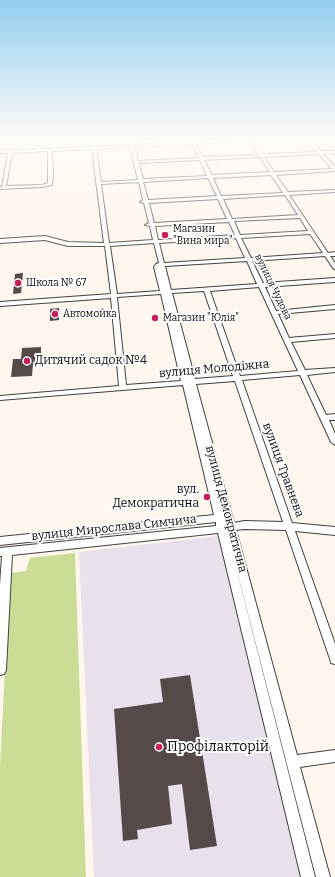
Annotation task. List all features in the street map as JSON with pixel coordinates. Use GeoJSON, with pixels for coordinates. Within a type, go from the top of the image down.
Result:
{"type":"FeatureCollection","features":[{"type":"Feature","properties":{"kind":"street"},"geometry":{"type":"LineString","coordinates":[[2,188],[48,185],[50,182]]}},
{"type":"Feature","properties":{"kind":"street"},"geometry":{"type":"LineString","coordinates":[[114,182],[100,183],[114,296],[122,388]]}},
{"type":"Feature","properties":{"kind":"street","name":"вулиця Демократична"},"geometry":{"type":"LineString","coordinates":[[139,182],[166,293],[225,523],[308,877]]}},
{"type":"Feature","properties":{"kind":"street","name":"вулиця Чудова"},"geometry":{"type":"LineString","coordinates":[[212,182],[335,442]]}},
{"type":"Feature","properties":{"kind":"street"},"geometry":{"type":"LineString","coordinates":[[279,182],[335,266]]}},
{"type":"Feature","properties":{"kind":"street"},"geometry":{"type":"LineString","coordinates":[[144,202],[335,191]]}},
{"type":"Feature","properties":{"kind":"street"},"geometry":{"type":"LineString","coordinates":[[150,225],[301,216]]}},
{"type":"Feature","properties":{"kind":"street"},"geometry":{"type":"LineString","coordinates":[[0,241],[45,238],[68,244],[108,244],[312,232]]}},
{"type":"Feature","properties":{"kind":"street"},"geometry":{"type":"LineString","coordinates":[[159,265],[335,254]]}},
{"type":"Feature","properties":{"kind":"street"},"geometry":{"type":"LineString","coordinates":[[0,304],[335,280]]}},
{"type":"Feature","properties":{"kind":"street","name":"вулиця Травнева"},"geometry":{"type":"LineString","coordinates":[[207,290],[335,659]]}},
{"type":"Feature","properties":{"kind":"street"},"geometry":{"type":"LineString","coordinates":[[274,313],[335,307]]}},
{"type":"Feature","properties":{"kind":"street"},"geometry":{"type":"LineString","coordinates":[[286,340],[335,336]]}},
{"type":"Feature","properties":{"kind":"street","name":"вулиця Молодіжна"},"geometry":{"type":"LineString","coordinates":[[0,398],[335,370]]}},
{"type":"Feature","properties":{"kind":"street"},"geometry":{"type":"LineString","coordinates":[[324,418],[335,417]]}},
{"type":"Feature","properties":{"kind":"street"},"geometry":{"type":"LineString","coordinates":[[225,523],[290,526],[335,531]]}},
{"type":"Feature","properties":{"kind":"street","name":"вулиця Демократична"},"geometry":{"type":"LineString","coordinates":[[225,523],[293,762],[323,877]]}},
{"type":"Feature","properties":{"kind":"street","name":"вулиця Мирослава Симчича"},"geometry":{"type":"LineString","coordinates":[[0,541],[225,523]]}},
{"type":"Feature","properties":{"kind":"street","name":"вулиця Мирослава Симчича"},"geometry":{"type":"LineString","coordinates":[[4,552],[225,523]]}},
{"type":"Feature","properties":{"kind":"street"},"geometry":{"type":"LineString","coordinates":[[0,670],[4,552]]}},
{"type":"Feature","properties":{"kind":"street"},"geometry":{"type":"LineString","coordinates":[[293,762],[335,756]]}},
{"type":"Feature","properties":{"kind":"shaded area"},"geometry":{"type":"Polygon","coordinates":[[[218,536],[301,877],[94,877],[79,552],[218,536]]]}},
{"type":"Feature","properties":{"kind":"green space"},"geometry":{"type":"Polygon","coordinates":[[[75,553],[86,877],[0,877],[0,766],[10,573],[26,571],[30,558],[75,553]]]}},
{"type":"Feature","properties":{"kind":"building"},"geometry":{"type":"Polygon","coordinates":[[[23,273],[21,293],[13,294],[15,274],[23,273]]]}},
{"type":"Feature","properties":{"kind":"building","name":"Автомойка"},"geometry":{"type":"Polygon","coordinates":[[[59,308],[59,320],[50,321],[50,309],[59,308]]]}},
{"type":"Feature","properties":{"kind":"building","name":"Дитячий садок №4"},"geometry":{"type":"Polygon","coordinates":[[[41,347],[41,363],[33,364],[32,376],[11,377],[13,359],[21,359],[22,348],[41,347]]]}},
{"type":"Feature","properties":{"kind":"building","name":"Профілакторій"},"geometry":{"type":"Polygon","coordinates":[[[190,675],[217,846],[190,850],[182,784],[168,786],[172,824],[137,830],[138,839],[123,841],[114,709],[163,702],[160,679],[190,675]]]}},
{"type":"Feature","properties":{"kind":"place","name":"Магазин \"Вина мира\""},"geometry":{"type":"Point","coordinates":[165,235]}},
{"type":"Feature","properties":{"kind":"place","name":"Школа № 67"},"geometry":{"type":"Point","coordinates":[18,283]}},
{"type":"Feature","properties":{"kind":"place","name":"Автомойка"},"geometry":{"type":"Point","coordinates":[55,314]}},
{"type":"Feature","properties":{"kind":"place","name":"Магазин \"Юлія\""},"geometry":{"type":"Point","coordinates":[155,318]}},
{"type":"Feature","properties":{"kind":"place","name":"Дитячий садок №4"},"geometry":{"type":"Point","coordinates":[27,361]}},
{"type":"Feature","properties":{"kind":"place","name":"вул. Демократична"},"geometry":{"type":"Point","coordinates":[207,497]}},
{"type":"Feature","properties":{"kind":"place","name":"Профілакторій"},"geometry":{"type":"Point","coordinates":[159,747]}}]}
